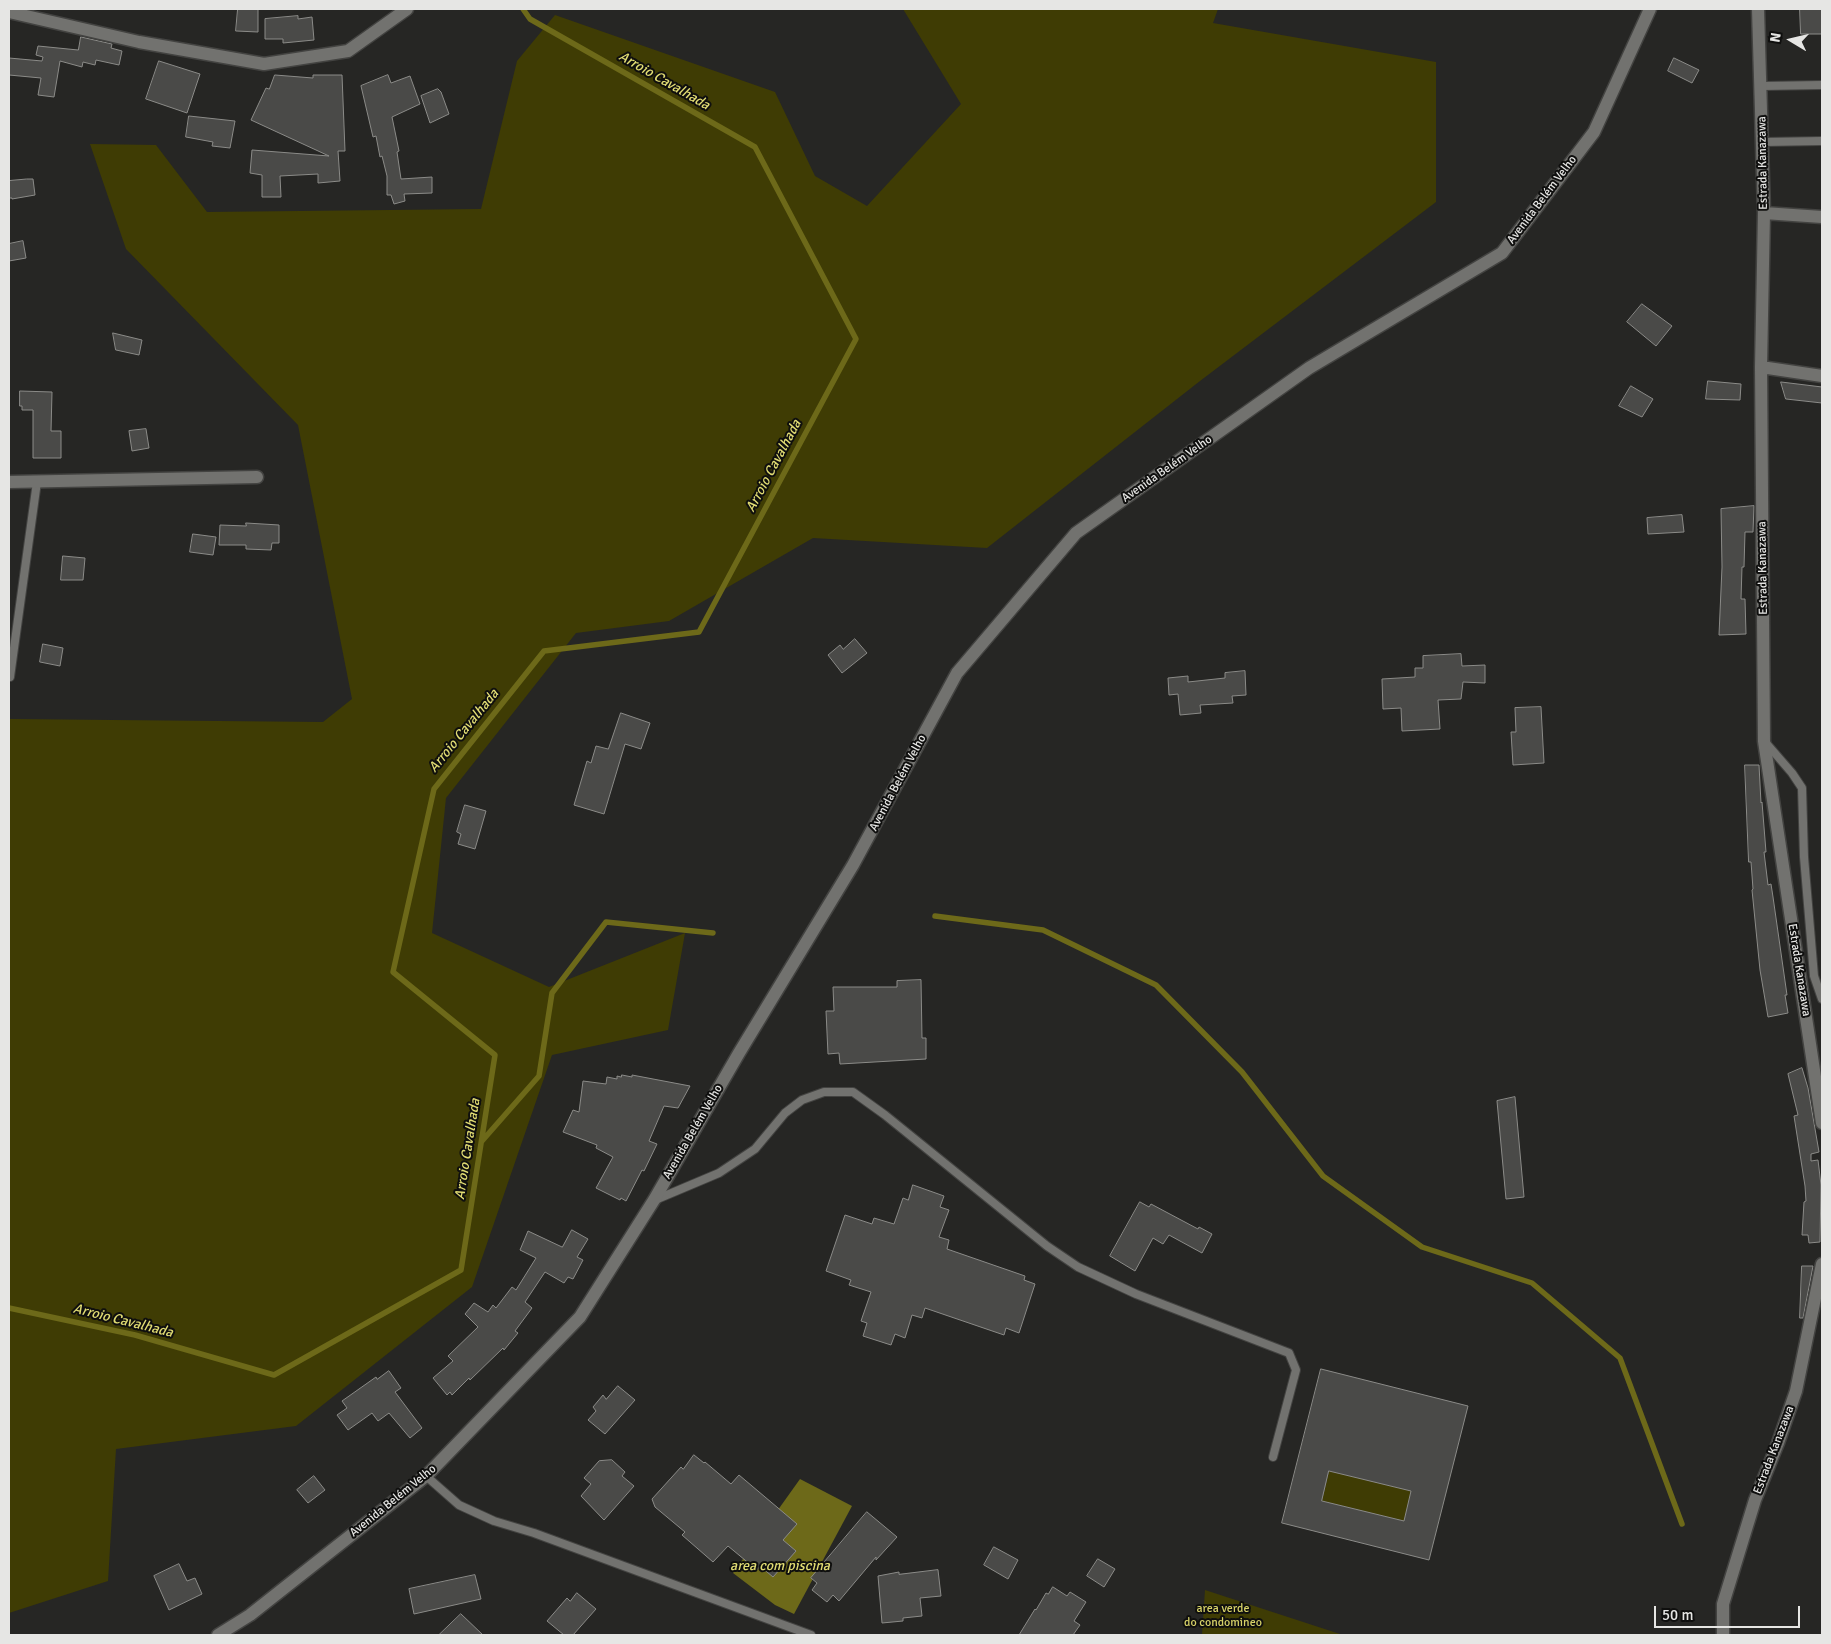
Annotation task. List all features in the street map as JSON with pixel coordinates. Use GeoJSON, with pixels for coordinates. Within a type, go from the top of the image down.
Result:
{"type":"FeatureCollection","features":[{"type":"Feature","properties":{"kind":"street"},"geometry":{"type":"LineString","coordinates":[[9,12],[139,42],[264,64],[348,51],[407,9]]}},
{"type":"Feature","properties":{"kind":"street","name":"Avenida Belém Velho"},"geometry":{"type":"LineString","coordinates":[[218,1635],[250,1615],[426,1476],[580,1317],[654,1200],[739,1053],[853,865],[956,673],[1076,533],[1309,368],[1502,253],[1594,132],[1650,9]]}},
{"type":"Feature","properties":{"kind":"street","name":"Estrada Kanazawa"},"geometry":{"type":"LineString","coordinates":[[1758,9],[1762,86],[1764,212],[1761,367],[1764,741],[1822,1122]]}},
{"type":"Feature","properties":{"kind":"street"},"geometry":{"type":"LineString","coordinates":[[1764,212],[1822,217]]}},
{"type":"Feature","properties":{"kind":"street"},"geometry":{"type":"LineString","coordinates":[[1761,367],[1822,376]]}},
{"type":"Feature","properties":{"kind":"street"},"geometry":{"type":"LineString","coordinates":[[9,482],[257,477]]}},
{"type":"Feature","properties":{"kind":"street","name":"Estrada Kanazawa"},"geometry":{"type":"LineString","coordinates":[[1723,1635],[1723,1604],[1755,1500],[1778,1444],[1796,1391],[1822,1264]]}},
{"type":"Feature","properties":{"kind":"lane"},"geometry":{"type":"LineString","coordinates":[[1762,86],[1822,85]]}},
{"type":"Feature","properties":{"kind":"lane"},"geometry":{"type":"LineString","coordinates":[[1763,142],[1822,141]]}},
{"type":"Feature","properties":{"kind":"lane"},"geometry":{"type":"LineString","coordinates":[[10,677],[37,482]]}},
{"type":"Feature","properties":{"kind":"lane"},"geometry":{"type":"LineString","coordinates":[[1764,741],[1792,773],[1802,788],[1804,857],[1814,976],[1822,999]]}},
{"type":"Feature","properties":{"kind":"lane"},"geometry":{"type":"LineString","coordinates":[[654,1200],[719,1173],[755,1150],[785,1113],[802,1100],[824,1092],[852,1092],[885,1115],[1048,1246],[1078,1267],[1136,1294],[1289,1353],[1296,1370],[1273,1457]]}},
{"type":"Feature","properties":{"kind":"lane"},"geometry":{"type":"LineString","coordinates":[[426,1476],[458,1505],[494,1521],[534,1533],[811,1635]]}},
{"type":"Feature","properties":{"kind":"green space"},"geometry":{"type":"Polygon","coordinates":[[[903,9],[1218,9],[1213,23],[1436,62],[1436,202],[1200,381],[987,548],[813,538],[669,621],[576,633],[446,798],[432,933],[549,987],[685,933],[668,1030],[552,1055],[472,1287],[296,1426],[116,1449],[108,1581],[9,1613],[9,719],[323,722],[352,699],[298,425],[126,249],[90,144],[156,145],[207,212],[481,209],[517,61],[555,15],[775,92],[815,176],[867,206],[961,104],[903,9]]]}},
{"type":"Feature","properties":{"kind":"green space"},"geometry":{"type":"Polygon","coordinates":[[[1329,1471],[1411,1491],[1404,1521],[1322,1501],[1329,1471]]]}},
{"type":"Feature","properties":{"kind":"green space","name":"area verde do condomineo"},"geometry":{"type":"Polygon","coordinates":[[[1205,1590],[1343,1635],[1202,1635],[1205,1590]]]}},
{"type":"Feature","properties":{"kind":"water","name":"area com piscina"},"geometry":{"type":"Polygon","coordinates":[[[800,1479],[852,1506],[794,1614],[775,1605],[733,1573],[800,1479]]]}},
{"type":"Feature","properties":{"kind":"building"},"geometry":{"type":"Polygon","coordinates":[[[238,9],[258,9],[258,32],[236,31],[238,9]]]}},
{"type":"Feature","properties":{"kind":"building"},"geometry":{"type":"Polygon","coordinates":[[[1800,9],[1822,9],[1822,34],[1801,34],[1800,9]]]}},
{"type":"Feature","properties":{"kind":"building"},"geometry":{"type":"Polygon","coordinates":[[[298,16],[298,19],[312,17],[314,40],[283,43],[283,39],[265,39],[265,19],[298,16]]]}},
{"type":"Feature","properties":{"kind":"building"},"geometry":{"type":"Polygon","coordinates":[[[81,37],[112,44],[111,48],[122,51],[119,65],[96,60],[95,65],[83,62],[82,67],[60,61],[54,97],[38,95],[41,78],[9,75],[9,58],[42,61],[43,57],[36,55],[38,46],[78,50],[81,37]]]}},
{"type":"Feature","properties":{"kind":"building"},"geometry":{"type":"Polygon","coordinates":[[[1674,58],[1699,70],[1692,83],[1668,71],[1674,58]]]}},
{"type":"Feature","properties":{"kind":"building"},"geometry":{"type":"Polygon","coordinates":[[[159,61],[200,74],[187,113],[146,99],[159,61]]]}},
{"type":"Feature","properties":{"kind":"building"},"geometry":{"type":"Polygon","coordinates":[[[275,75],[313,78],[313,75],[342,75],[345,151],[338,151],[340,181],[318,183],[318,174],[280,176],[281,197],[262,197],[262,175],[250,173],[252,150],[329,156],[251,120],[266,88],[269,89],[275,75]]]}},
{"type":"Feature","properties":{"kind":"building"},"geometry":{"type":"Polygon","coordinates":[[[388,75],[391,83],[410,76],[420,104],[392,117],[399,151],[397,152],[401,179],[432,177],[432,193],[404,194],[405,201],[394,204],[391,195],[387,195],[387,176],[382,156],[380,157],[376,136],[373,137],[361,86],[388,75]]]}},
{"type":"Feature","properties":{"kind":"building"},"geometry":{"type":"Polygon","coordinates":[[[438,89],[441,92],[449,114],[430,123],[421,96],[438,89]]]}},
{"type":"Feature","properties":{"kind":"building"},"geometry":{"type":"Polygon","coordinates":[[[189,116],[235,121],[230,148],[212,146],[213,142],[186,137],[189,116]]]}},
{"type":"Feature","properties":{"kind":"building"},"geometry":{"type":"Polygon","coordinates":[[[33,179],[35,195],[9,198],[9,181],[33,179]]]}},
{"type":"Feature","properties":{"kind":"building"},"geometry":{"type":"Polygon","coordinates":[[[23,241],[26,258],[9,261],[9,244],[23,241]]]}},
{"type":"Feature","properties":{"kind":"building"},"geometry":{"type":"Polygon","coordinates":[[[1642,304],[1672,326],[1656,346],[1627,322],[1642,304]]]}},
{"type":"Feature","properties":{"kind":"building"},"geometry":{"type":"Polygon","coordinates":[[[113,333],[142,340],[139,355],[116,350],[113,333]]]}},
{"type":"Feature","properties":{"kind":"building"},"geometry":{"type":"Polygon","coordinates":[[[1708,381],[1741,384],[1740,400],[1706,399],[1708,381]]]}},
{"type":"Feature","properties":{"kind":"building"},"geometry":{"type":"Polygon","coordinates":[[[1781,382],[1822,387],[1822,403],[1786,399],[1781,382]]]}},
{"type":"Feature","properties":{"kind":"building"},"geometry":{"type":"Polygon","coordinates":[[[1631,386],[1653,399],[1642,417],[1619,406],[1631,386]]]}},
{"type":"Feature","properties":{"kind":"building"},"geometry":{"type":"Polygon","coordinates":[[[20,391],[52,392],[51,431],[61,431],[61,458],[33,458],[33,410],[22,410],[22,406],[20,406],[20,391]]]}},
{"type":"Feature","properties":{"kind":"building"},"geometry":{"type":"Polygon","coordinates":[[[146,429],[149,448],[132,451],[129,431],[146,429]]]}},
{"type":"Feature","properties":{"kind":"building"},"geometry":{"type":"Polygon","coordinates":[[[1754,506],[1753,532],[1745,532],[1744,567],[1742,567],[1741,599],[1745,599],[1746,634],[1719,635],[1722,567],[1721,509],[1754,506]]]}},
{"type":"Feature","properties":{"kind":"building"},"geometry":{"type":"Polygon","coordinates":[[[1682,515],[1684,532],[1648,534],[1647,518],[1682,515]]]}},
{"type":"Feature","properties":{"kind":"building"},"geometry":{"type":"Polygon","coordinates":[[[246,523],[279,525],[279,543],[272,543],[271,550],[246,549],[246,545],[219,545],[220,525],[246,526],[246,523]]]}},
{"type":"Feature","properties":{"kind":"building"},"geometry":{"type":"Polygon","coordinates":[[[193,534],[216,537],[213,555],[190,552],[193,534]]]}},
{"type":"Feature","properties":{"kind":"building"},"geometry":{"type":"Polygon","coordinates":[[[63,556],[85,558],[83,580],[61,580],[63,556]]]}},
{"type":"Feature","properties":{"kind":"building"},"geometry":{"type":"Polygon","coordinates":[[[855,639],[867,653],[842,673],[828,655],[840,645],[843,649],[855,639]]]}},
{"type":"Feature","properties":{"kind":"building"},"geometry":{"type":"Polygon","coordinates":[[[43,644],[63,648],[60,666],[40,662],[43,644]]]}},
{"type":"Feature","properties":{"kind":"building"},"geometry":{"type":"Polygon","coordinates":[[[1461,654],[1462,666],[1485,665],[1485,683],[1463,682],[1461,699],[1438,700],[1440,729],[1402,731],[1401,708],[1383,709],[1382,679],[1415,677],[1415,668],[1423,668],[1423,656],[1461,654]]]}},
{"type":"Feature","properties":{"kind":"building"},"geometry":{"type":"Polygon","coordinates":[[[1245,671],[1246,695],[1232,696],[1233,703],[1200,705],[1201,713],[1180,715],[1178,694],[1169,695],[1168,678],[1188,676],[1188,682],[1225,678],[1225,673],[1245,671]]]}},
{"type":"Feature","properties":{"kind":"building"},"geometry":{"type":"Polygon","coordinates":[[[1541,707],[1544,763],[1513,765],[1511,732],[1516,732],[1515,708],[1541,707]]]}},
{"type":"Feature","properties":{"kind":"building"},"geometry":{"type":"Polygon","coordinates":[[[621,713],[650,723],[641,749],[625,744],[604,814],[574,805],[587,761],[591,763],[596,746],[608,749],[621,713]]]}},
{"type":"Feature","properties":{"kind":"building"},"geometry":{"type":"Polygon","coordinates":[[[1745,765],[1759,765],[1766,852],[1764,852],[1768,885],[1771,884],[1787,995],[1785,995],[1788,1013],[1768,1017],[1760,970],[1751,862],[1749,862],[1745,765]]]}},
{"type":"Feature","properties":{"kind":"building"},"geometry":{"type":"Polygon","coordinates":[[[465,805],[486,811],[475,849],[458,844],[461,834],[457,832],[465,805]]]}},
{"type":"Feature","properties":{"kind":"building"},"geometry":{"type":"Polygon","coordinates":[[[921,980],[922,1038],[926,1038],[926,1059],[840,1064],[839,1053],[828,1054],[826,1011],[834,1011],[833,987],[897,987],[897,981],[921,980]]]}},
{"type":"Feature","properties":{"kind":"building"},"geometry":{"type":"Polygon","coordinates":[[[1802,1068],[1808,1088],[1819,1152],[1811,1154],[1811,1161],[1818,1160],[1821,1185],[1820,1242],[1809,1243],[1808,1235],[1802,1235],[1804,1202],[1806,1201],[1805,1186],[1794,1116],[1798,1115],[1788,1074],[1802,1068]]]}},
{"type":"Feature","properties":{"kind":"building"},"geometry":{"type":"Polygon","coordinates":[[[622,1075],[632,1077],[632,1075],[690,1086],[678,1108],[664,1106],[649,1141],[657,1144],[626,1201],[596,1188],[613,1157],[596,1148],[597,1145],[563,1132],[573,1110],[579,1112],[583,1081],[606,1084],[607,1077],[617,1079],[617,1076],[621,1077],[622,1075]]]}},
{"type":"Feature","properties":{"kind":"building"},"geometry":{"type":"Polygon","coordinates":[[[1515,1097],[1524,1197],[1506,1199],[1497,1101],[1515,1097]]]}},
{"type":"Feature","properties":{"kind":"building"},"geometry":{"type":"Polygon","coordinates":[[[913,1185],[944,1196],[940,1207],[949,1210],[939,1237],[949,1240],[947,1249],[1025,1276],[1024,1280],[1035,1284],[1019,1333],[1006,1328],[1004,1335],[925,1308],[922,1318],[912,1315],[905,1338],[895,1334],[891,1345],[863,1336],[867,1323],[861,1321],[871,1292],[849,1285],[851,1280],[826,1271],[845,1215],[872,1224],[874,1218],[894,1224],[903,1198],[908,1200],[913,1185]]]}},
{"type":"Feature","properties":{"kind":"building"},"geometry":{"type":"Polygon","coordinates":[[[1140,1202],[1149,1207],[1151,1204],[1198,1229],[1199,1227],[1212,1234],[1202,1253],[1169,1235],[1163,1244],[1153,1238],[1135,1271],[1110,1256],[1140,1202]]]}},
{"type":"Feature","properties":{"kind":"building"},"geometry":{"type":"Polygon","coordinates":[[[572,1230],[588,1239],[577,1257],[583,1260],[573,1279],[568,1277],[564,1283],[545,1272],[525,1302],[532,1308],[515,1331],[518,1333],[504,1350],[503,1348],[470,1380],[469,1378],[452,1395],[450,1392],[447,1395],[433,1378],[453,1361],[448,1356],[478,1327],[465,1314],[474,1303],[488,1312],[493,1305],[496,1308],[512,1287],[516,1290],[536,1258],[520,1250],[528,1231],[562,1247],[572,1230]]]}},
{"type":"Feature","properties":{"kind":"building"},"geometry":{"type":"Polygon","coordinates":[[[1802,1266],[1813,1266],[1803,1318],[1800,1318],[1802,1266]]]}},
{"type":"Feature","properties":{"kind":"building"},"geometry":{"type":"Polygon","coordinates":[[[1321,1369],[1468,1406],[1429,1560],[1282,1523],[1321,1369]],[[1329,1471],[1322,1501],[1404,1521],[1411,1491],[1329,1471]]]}},
{"type":"Feature","properties":{"kind":"building"},"geometry":{"type":"Polygon","coordinates":[[[389,1371],[401,1388],[395,1392],[422,1428],[410,1438],[389,1413],[378,1421],[372,1413],[348,1430],[337,1415],[347,1408],[342,1401],[376,1377],[377,1379],[389,1371]]]}},
{"type":"Feature","properties":{"kind":"building"},"geometry":{"type":"Polygon","coordinates":[[[618,1386],[635,1400],[605,1434],[588,1420],[596,1411],[593,1407],[603,1395],[606,1399],[618,1386]]]}},
{"type":"Feature","properties":{"kind":"building"},"geometry":{"type":"Polygon","coordinates":[[[694,1455],[731,1484],[739,1475],[797,1524],[783,1540],[796,1551],[773,1577],[760,1566],[757,1570],[728,1546],[713,1562],[682,1535],[685,1532],[655,1507],[652,1499],[681,1467],[683,1469],[694,1455]]]}},
{"type":"Feature","properties":{"kind":"building"},"geometry":{"type":"Polygon","coordinates":[[[612,1460],[625,1472],[622,1476],[634,1486],[604,1520],[581,1496],[591,1484],[584,1478],[599,1461],[612,1460]]]}},
{"type":"Feature","properties":{"kind":"building"},"geometry":{"type":"Polygon","coordinates":[[[314,1476],[325,1490],[308,1503],[297,1490],[314,1476]]]}},
{"type":"Feature","properties":{"kind":"building"},"geometry":{"type":"Polygon","coordinates":[[[867,1512],[897,1537],[876,1560],[876,1557],[839,1601],[833,1595],[827,1602],[812,1590],[817,1583],[811,1578],[867,1512]]]}},
{"type":"Feature","properties":{"kind":"building"},"geometry":{"type":"Polygon","coordinates":[[[994,1547],[1018,1560],[1008,1579],[984,1565],[994,1547]]]}},
{"type":"Feature","properties":{"kind":"building"},"geometry":{"type":"Polygon","coordinates":[[[1098,1559],[1115,1569],[1104,1587],[1087,1576],[1098,1559]]]}},
{"type":"Feature","properties":{"kind":"building"},"geometry":{"type":"Polygon","coordinates":[[[179,1564],[187,1581],[195,1578],[202,1594],[169,1610],[154,1576],[179,1564]]]}},
{"type":"Feature","properties":{"kind":"building"},"geometry":{"type":"Polygon","coordinates":[[[938,1570],[941,1596],[920,1598],[922,1616],[903,1618],[903,1621],[882,1623],[878,1576],[899,1572],[899,1574],[938,1570]]]}},
{"type":"Feature","properties":{"kind":"building"},"geometry":{"type":"Polygon","coordinates":[[[475,1575],[481,1599],[414,1614],[409,1589],[475,1575]]]}},
{"type":"Feature","properties":{"kind":"building"},"geometry":{"type":"Polygon","coordinates":[[[1053,1587],[1067,1596],[1070,1592],[1086,1602],[1074,1621],[1080,1625],[1073,1635],[1019,1635],[1046,1593],[1048,1594],[1053,1587]]]}},
{"type":"Feature","properties":{"kind":"building"},"geometry":{"type":"Polygon","coordinates":[[[577,1593],[596,1609],[573,1635],[564,1635],[547,1621],[567,1598],[570,1601],[577,1593]]]}},
{"type":"Feature","properties":{"kind":"building"},"geometry":{"type":"Polygon","coordinates":[[[461,1614],[483,1635],[439,1635],[461,1614]]]}},
{"type":"Feature","properties":{"kind":"waterway","name":"Arroio Cavalhada"},"geometry":{"type":"LineString","coordinates":[[9,1308],[135,1335],[274,1375],[461,1270],[495,1055],[393,972],[434,789],[544,651],[699,632],[856,339],[755,147],[530,19],[523,9]]}},
{"type":"Feature","properties":{"kind":"waterway"},"geometry":{"type":"LineString","coordinates":[[935,916],[1043,930],[1156,985],[1242,1072],[1323,1176],[1422,1247],[1532,1283],[1620,1358],[1682,1524]]}},
{"type":"Feature","properties":{"kind":"waterway"},"geometry":{"type":"LineString","coordinates":[[482,1141],[539,1076],[552,993],[606,922],[713,933]]}}]}
